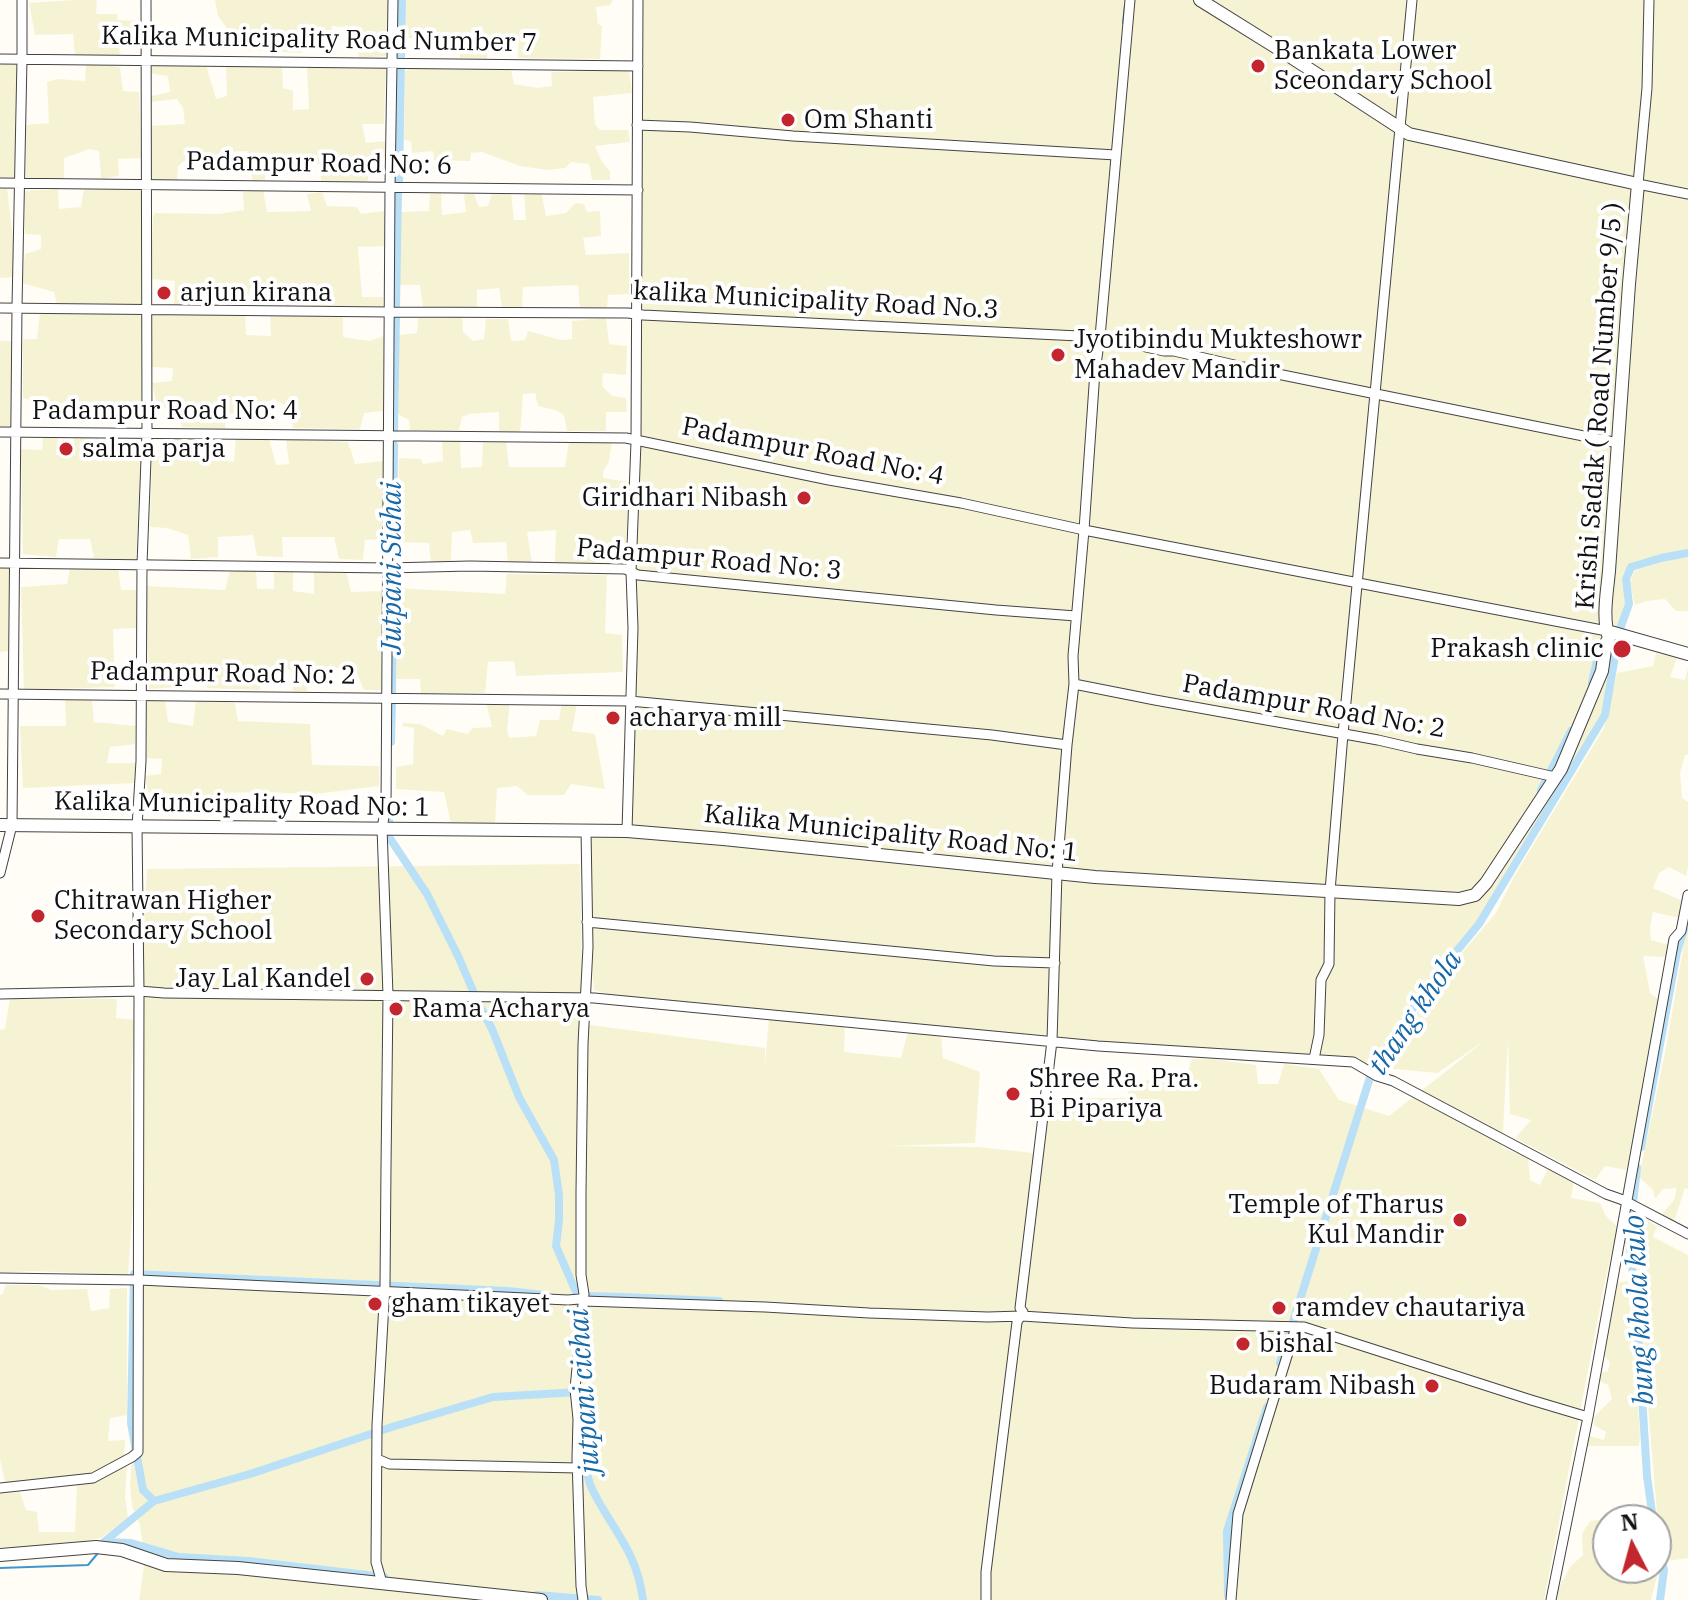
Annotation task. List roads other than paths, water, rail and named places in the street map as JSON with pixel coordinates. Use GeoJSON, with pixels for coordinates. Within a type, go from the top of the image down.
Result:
{"type":"FeatureCollection","features":[{"type":"Feature","properties":{"kind":"street"},"geometry":{"type":"LineString","coordinates":[[0,873],[6,825],[14,676],[22,0]]}},
{"type":"Feature","properties":{"kind":"street"},"geometry":{"type":"LineString","coordinates":[[0,1488],[93,1478],[138,1452],[137,827],[143,695],[142,564],[147,433],[146,0]]}},
{"type":"Feature","properties":{"kind":"street"},"geometry":{"type":"LineString","coordinates":[[382,1583],[376,1562],[388,995],[382,828],[386,807],[393,0]]}},
{"type":"Feature","properties":{"kind":"street"},"geometry":{"type":"LineString","coordinates":[[627,831],[636,442],[638,0]]}},
{"type":"Feature","properties":{"kind":"street"},"geometry":{"type":"LineString","coordinates":[[1022,1314],[1020,1308],[1052,1041],[1057,873],[1074,684],[1073,656],[1095,371],[1130,0]]}},
{"type":"Feature","properties":{"kind":"street"},"geometry":{"type":"LineString","coordinates":[[1200,0],[1409,134],[1688,194]]}},
{"type":"Feature","properties":{"kind":"street"},"geometry":{"type":"LineString","coordinates":[[1314,1059],[1319,1035],[1321,980],[1329,964],[1330,891],[1343,734],[1412,0]]}},
{"type":"Feature","properties":{"kind":"street"},"geometry":{"type":"LineString","coordinates":[[1638,184],[1647,88],[1649,0]]}},
{"type":"Feature","properties":{"kind":"street","name":"Kalika Municipality Road Number 7"},"geometry":{"type":"LineString","coordinates":[[0,59],[638,66]]}},
{"type":"Feature","properties":{"kind":"street"},"geometry":{"type":"LineString","coordinates":[[637,125],[1116,155]]}},
{"type":"Feature","properties":{"kind":"street","name":"Padampur Road No: 6"},"geometry":{"type":"LineString","coordinates":[[0,183],[638,190]]}},
{"type":"Feature","properties":{"kind":"street","name":"Krishi Sadak ( Road Number 9/5 )"},"geometry":{"type":"LineString","coordinates":[[1607,631],[1638,184]]}},
{"type":"Feature","properties":{"kind":"street","name":"kalika Municipality Road No.3"},"geometry":{"type":"LineString","coordinates":[[0,308],[628,313],[1100,337],[1618,443]]}},
{"type":"Feature","properties":{"kind":"street","name":"Padampur Road No: 4"},"geometry":{"type":"LineString","coordinates":[[0,432],[626,438],[1607,631]]}},
{"type":"Feature","properties":{"kind":"street","name":"Padampur Road No: 3"},"geometry":{"type":"LineString","coordinates":[[0,563],[625,569],[638,575],[1076,616]]}},
{"type":"Feature","properties":{"kind":"street"},"geometry":{"type":"LineString","coordinates":[[1607,631],[1688,654]]}},
{"type":"Feature","properties":{"kind":"street","name":"Kalika Municipality Road No: 1"},"geometry":{"type":"LineString","coordinates":[[6,825],[627,831],[1095,877],[1459,899],[1475,895],[1486,883],[1551,776],[1561,769],[1602,671],[1609,638],[1607,631]]}},
{"type":"Feature","properties":{"kind":"street","name":"Padampur Road No: 2"},"geometry":{"type":"LineString","coordinates":[[1074,684],[1472,758],[1551,776]]}},
{"type":"Feature","properties":{"kind":"street","name":"Padampur Road No: 2"},"geometry":{"type":"LineString","coordinates":[[0,694],[630,701],[992,735],[1067,745]]}},
{"type":"Feature","properties":{"kind":"street"},"geometry":{"type":"LineString","coordinates":[[583,1600],[575,1389],[583,1298],[581,1178],[586,998],[586,830]]}},
{"type":"Feature","properties":{"kind":"street"},"geometry":{"type":"LineString","coordinates":[[1551,1600],[1630,1205],[1674,939],[1681,931],[1688,895]]}},
{"type":"Feature","properties":{"kind":"street"},"geometry":{"type":"LineString","coordinates":[[587,922],[994,961],[1055,963]]}},
{"type":"Feature","properties":{"kind":"street"},"geometry":{"type":"LineString","coordinates":[[0,994],[139,991],[174,994],[586,998],[1098,1046],[1353,1062],[1688,1234]]}},
{"type":"Feature","properties":{"kind":"street"},"geometry":{"type":"LineString","coordinates":[[0,1278],[137,1278],[568,1300],[583,1298],[988,1317],[1022,1314],[1132,1323],[1304,1327],[1588,1417]]}},
{"type":"Feature","properties":{"kind":"street"},"geometry":{"type":"LineString","coordinates":[[986,1597],[986,1572],[1017,1322],[1022,1314]]}},
{"type":"Feature","properties":{"kind":"street"},"geometry":{"type":"LineString","coordinates":[[1231,1600],[1238,1514],[1291,1328]]}},
{"type":"Feature","properties":{"kind":"street"},"geometry":{"type":"LineString","coordinates":[[377,1459],[389,1464],[578,1468]]}},
{"type":"Feature","properties":{"kind":"street"},"geometry":{"type":"LineString","coordinates":[[0,1555],[96,1547],[122,1550],[166,1565],[238,1568],[541,1600]]}},
{"type":"Feature","properties":{"kind":"waterway","name":"Jutpani Sichai"},"geometry":{"type":"LineString","coordinates":[[399,183],[402,0]]}},
{"type":"Feature","properties":{"kind":"waterway"},"geometry":{"type":"LineString","coordinates":[[1123,23],[1125,5]]}},
{"type":"Feature","properties":{"kind":"waterway","name":"Jutpani Sichai"},"geometry":{"type":"LineString","coordinates":[[396,307],[398,194]]}},
{"type":"Feature","properties":{"kind":"waterway","name":"Jutpani Sichai"},"geometry":{"type":"LineString","coordinates":[[394,432],[396,316]]}},
{"type":"Feature","properties":{"kind":"waterway","name":"Jutpani Sichai"},"geometry":{"type":"LineString","coordinates":[[392,691],[394,445]]}},
{"type":"Feature","properties":{"kind":"waterway"},"geometry":{"type":"LineString","coordinates":[[1620,629],[1629,604],[1626,579],[1631,567],[1688,553]]}},
{"type":"Feature","properties":{"kind":"waterway","name":"thang khola"},"geometry":{"type":"LineString","coordinates":[[1280,1363],[1372,1071],[1427,987],[1479,924],[1605,715],[1618,638]]}},
{"type":"Feature","properties":{"kind":"waterway"},"geometry":{"type":"LineString","coordinates":[[1592,682],[1599,652]]}},
{"type":"Feature","properties":{"kind":"waterway","name":"Jutpani Sichai"},"geometry":{"type":"LineString","coordinates":[[391,742],[392,703]]}},
{"type":"Feature","properties":{"kind":"waterway"},"geometry":{"type":"LineString","coordinates":[[1541,790],[1571,731]]}},
{"type":"Feature","properties":{"kind":"waterway","name":"Jutpani Sichai"},"geometry":{"type":"LineString","coordinates":[[389,804],[389,837],[427,894],[474,993]]}},
{"type":"Feature","properties":{"kind":"waterway","name":"bung khola kulo"},"geometry":{"type":"LineString","coordinates":[[1641,1147],[1677,952],[1684,929]]}},
{"type":"Feature","properties":{"kind":"waterway","name":"jutpani cichai"},"geometry":{"type":"LineString","coordinates":[[476,999],[492,1029],[519,1097],[554,1160],[559,1195],[556,1246],[579,1303]]}},
{"type":"Feature","properties":{"kind":"waterway","name":"bung khola kulo"},"geometry":{"type":"LineString","coordinates":[[1637,1168],[1629,1238],[1651,1504]]}},
{"type":"Feature","properties":{"kind":"waterway"},"geometry":{"type":"LineString","coordinates":[[104,1542],[154,1501],[143,1490],[131,1423],[134,1274],[544,1295]]}},
{"type":"Feature","properties":{"kind":"waterway"},"geometry":{"type":"LineString","coordinates":[[581,1298],[719,1301]]}},
{"type":"Feature","properties":{"kind":"waterway"},"geometry":{"type":"LineString","coordinates":[[154,1501],[493,1397],[579,1392]]}},
{"type":"Feature","properties":{"kind":"waterway","name":"thang khola"},"geometry":{"type":"LineString","coordinates":[[1228,1595],[1227,1531],[1267,1407]]}},
{"type":"Feature","properties":{"kind":"waterway","name":"jutpani cichai"},"geometry":{"type":"LineString","coordinates":[[581,1420],[590,1485],[636,1569],[643,1600]]}},
{"type":"Feature","properties":{"kind":"waterway","name":"jutpani cichai"},"geometry":{"type":"LineString","coordinates":[[105,1542],[131,1543],[179,1557],[248,1561],[384,1577]]}},
{"type":"Feature","properties":{"kind":"waterway"},"geometry":{"type":"LineString","coordinates":[[0,1568],[88,1565],[98,1553]]}},
{"type":"Feature","properties":{"kind":"waterway","name":"bung khola kulo"},"geometry":{"type":"LineString","coordinates":[[1660,1600],[1662,1584]]}},
{"type":"Feature","properties":{"kind":"waterway","name":"jutpani cichai"},"geometry":{"type":"LineString","coordinates":[[537,1595],[598,1600]]}},
{"type":"Feature","properties":{"kind":"place","name":"Bankata Lower Sceondary School"},"geometry":{"type":"Point","coordinates":[1258,66]}},
{"type":"Feature","properties":{"kind":"place","name":"Om Shanti"},"geometry":{"type":"Point","coordinates":[788,120]}},
{"type":"Feature","properties":{"kind":"place","name":"arjun kirana"},"geometry":{"type":"Point","coordinates":[164,293]}},
{"type":"Feature","properties":{"kind":"place","name":"Jyotibindu Mukteshowr Mahadev Mandir"},"geometry":{"type":"Point","coordinates":[1058,355]}},
{"type":"Feature","properties":{"kind":"place","name":"salma parja"},"geometry":{"type":"Point","coordinates":[66,449]}},
{"type":"Feature","properties":{"kind":"place","name":"Giridhari Nibash"},"geometry":{"type":"Point","coordinates":[804,498]}},
{"type":"Feature","properties":{"kind":"place","name":"Prakash clinic"},"geometry":{"type":"Point","coordinates":[1622,649]}},
{"type":"Feature","properties":{"kind":"place","name":"acharya mill"},"geometry":{"type":"Point","coordinates":[613,718]}},
{"type":"Feature","properties":{"kind":"place","name":"Chitrawan Higher Secondary School"},"geometry":{"type":"Point","coordinates":[38,916]}},
{"type":"Feature","properties":{"kind":"place","name":"Jay Lal Kandel"},"geometry":{"type":"Point","coordinates":[367,979]}},
{"type":"Feature","properties":{"kind":"place","name":"Rama Acharya"},"geometry":{"type":"Point","coordinates":[396,1009]}},
{"type":"Feature","properties":{"kind":"place","name":"Shree Ra. Pra. Bi Pipariya"},"geometry":{"type":"Point","coordinates":[1013,1094]}},
{"type":"Feature","properties":{"kind":"place","name":"Temple of Tharus Kul Mandir"},"geometry":{"type":"Point","coordinates":[1460,1220]}},
{"type":"Feature","properties":{"kind":"place","name":"gham tikayet"},"geometry":{"type":"Point","coordinates":[375,1304]}},
{"type":"Feature","properties":{"kind":"place","name":"ramdev chautariya"},"geometry":{"type":"Point","coordinates":[1279,1308]}},
{"type":"Feature","properties":{"kind":"place","name":"bishal"},"geometry":{"type":"Point","coordinates":[1243,1344]}},
{"type":"Feature","properties":{"kind":"place","name":"Budaram Nibash"},"geometry":{"type":"Point","coordinates":[1432,1386]}}]}
